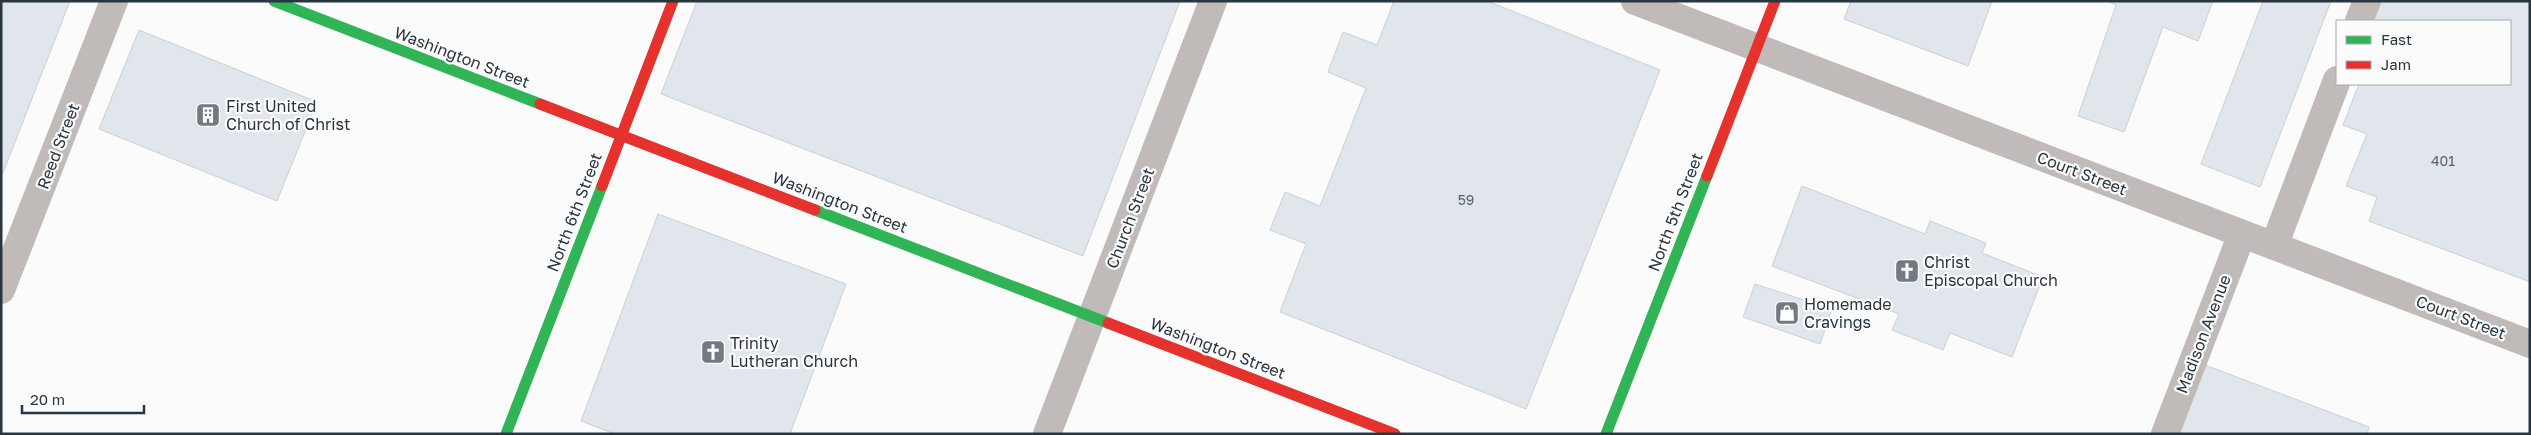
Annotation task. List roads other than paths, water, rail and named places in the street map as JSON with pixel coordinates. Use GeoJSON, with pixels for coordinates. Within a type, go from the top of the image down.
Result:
{"type":"FeatureCollection","features":[{"type":"Feature","properties":{"kind":"main road","name":"Washington Street"},"geometry":{"type":"LineString","coordinates":[[274,1],[1395,434]]}},
{"type":"Feature","properties":{"kind":"main road","name":"North 6th Street"},"geometry":{"type":"LineString","coordinates":[[506,434],[673,1]]}},
{"type":"Feature","properties":{"kind":"main road","name":"North 5th Street"},"geometry":{"type":"LineString","coordinates":[[1606,434],[1775,1]]}},
{"type":"Feature","properties":{"kind":"street","name":"Reed Street"},"geometry":{"type":"LineString","coordinates":[[1,290],[114,1]]}},
{"type":"Feature","properties":{"kind":"street","name":"Church Street"},"geometry":{"type":"LineString","coordinates":[[1047,434],[1213,1]]}},
{"type":"Feature","properties":{"kind":"street","name":"Court Street"},"geometry":{"type":"LineString","coordinates":[[1635,1],[2530,344]]}},
{"type":"Feature","properties":{"kind":"street"},"geometry":{"type":"LineString","coordinates":[[2359,20],[2367,1]]}},
{"type":"Feature","properties":{"kind":"street"},"geometry":{"type":"LineString","coordinates":[[2274,246],[2336,83]]}},
{"type":"Feature","properties":{"kind":"street","name":"Madison Avenue"},"geometry":{"type":"LineString","coordinates":[[2165,434],[2242,234]]}},
{"type":"Feature","properties":{"kind":"place","name":"First United Church of Christ"},"geometry":{"type":"Point","coordinates":[208,115]}},
{"type":"Feature","properties":{"kind":"place","name":"Christ Episcopal Church"},"geometry":{"type":"Point","coordinates":[1907,271]}},
{"type":"Feature","properties":{"kind":"place","name":"Homemade Cravings"},"geometry":{"type":"Point","coordinates":[1787,313]}},
{"type":"Feature","properties":{"kind":"place","name":"Trinity Lutheran Church"},"geometry":{"type":"Point","coordinates":[713,352]}}]}
